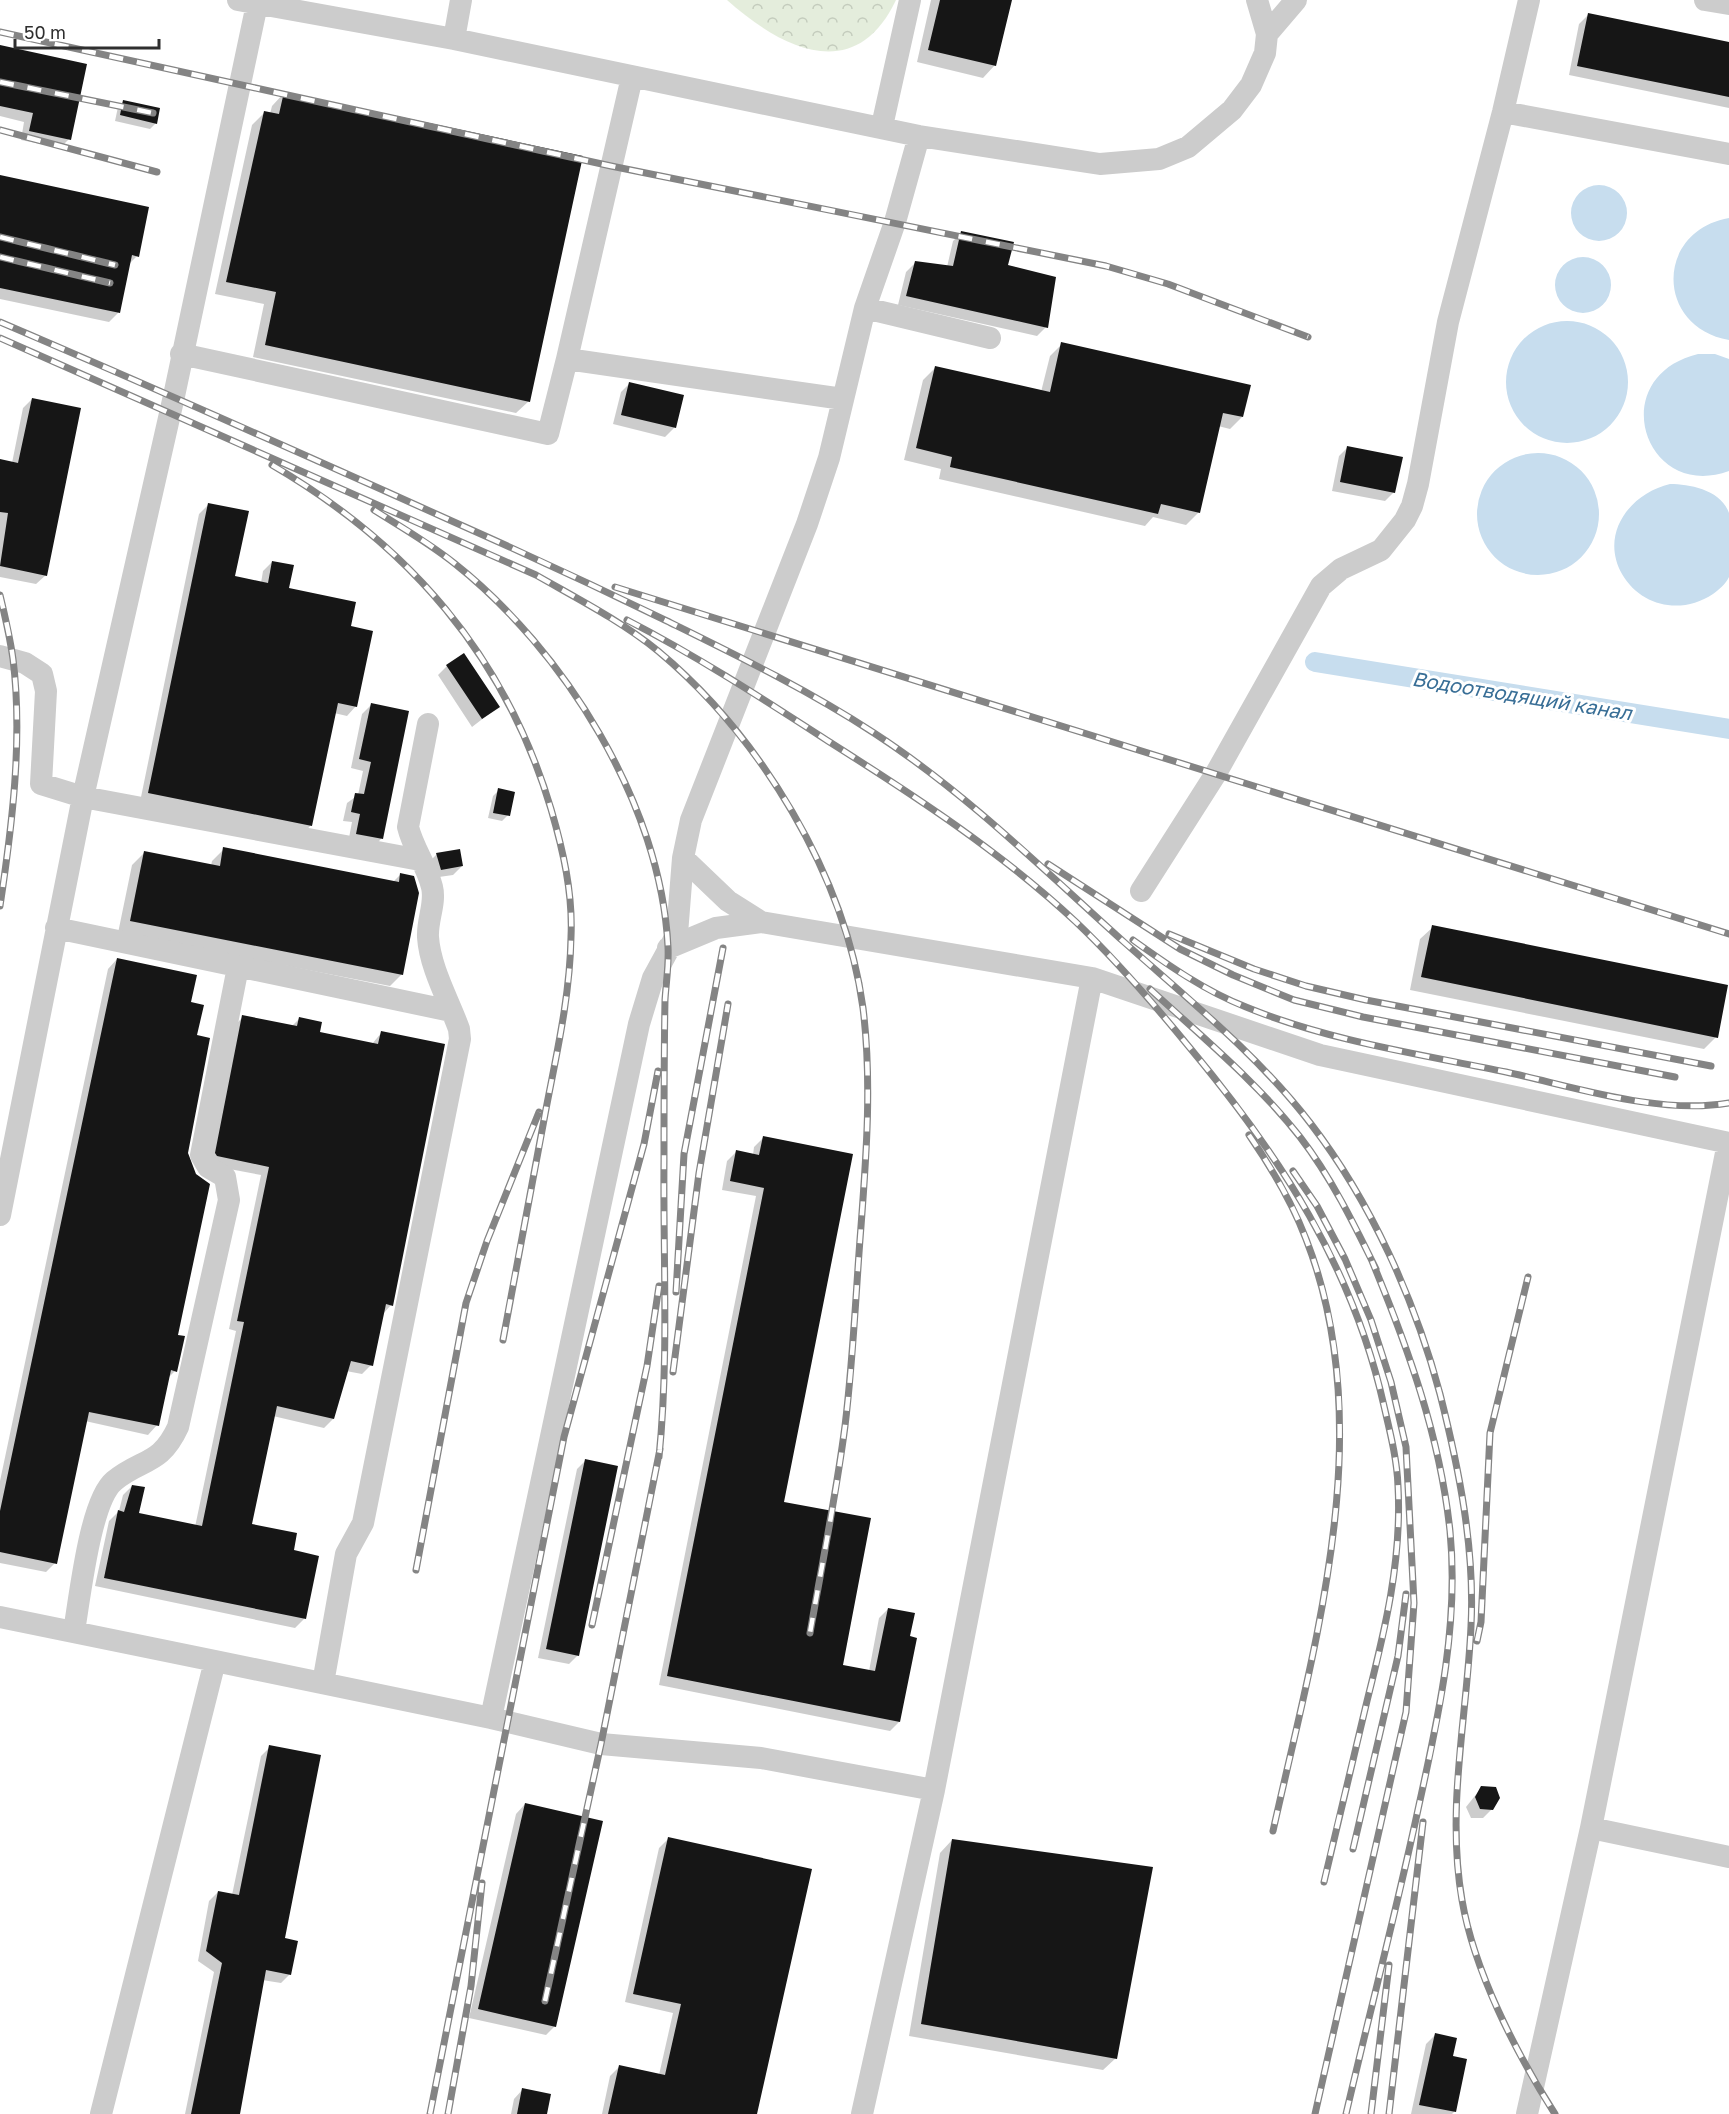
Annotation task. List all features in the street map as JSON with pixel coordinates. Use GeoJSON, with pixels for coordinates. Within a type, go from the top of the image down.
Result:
{"type":"FeatureCollection","features":[{"type":"Feature","properties":{"kind":"lane"},"geometry":{"type":"LineString","coordinates":[[454,39],[461,0]]}},
{"type":"Feature","properties":{"kind":"lane"},"geometry":{"type":"LineString","coordinates":[[882,126],[910,0]]}},
{"type":"Feature","properties":{"kind":"lane"},"geometry":{"type":"LineString","coordinates":[[0,1215],[83,797],[181,354],[248,2],[454,39],[882,126],[919,136],[1100,164],[1159,159],[1188,147],[1232,110],[1251,85],[1265,53],[1267,34],[1257,0]]}},
{"type":"Feature","properties":{"kind":"lane"},"geometry":{"type":"LineString","coordinates":[[1267,34],[1296,0]]}},
{"type":"Feature","properties":{"kind":"lane"},"geometry":{"type":"LineString","coordinates":[[1140,891],[1215,775],[1321,586],[1341,569],[1381,550],[1405,520],[1418,484],[1448,322],[1503,112],[1529,0]]}},
{"type":"Feature","properties":{"kind":"lane"},"geometry":{"type":"LineString","coordinates":[[1706,0],[1729,4]]}},
{"type":"Feature","properties":{"kind":"lane"},"geometry":{"type":"LineString","coordinates":[[181,354],[548,434],[632,77]]}},
{"type":"Feature","properties":{"kind":"lane"},"geometry":{"type":"LineString","coordinates":[[1503,112],[1729,154]]}},
{"type":"Feature","properties":{"kind":"lane"},"geometry":{"type":"LineString","coordinates":[[491,1718],[639,1024],[653,978],[677,934],[683,858],[690,820],[807,524],[829,458],[865,308],[895,222],[919,136]]}},
{"type":"Feature","properties":{"kind":"lane"},"geometry":{"type":"LineString","coordinates":[[865,308],[990,338]]}},
{"type":"Feature","properties":{"kind":"lane"},"geometry":{"type":"LineString","coordinates":[[567,359],[843,399]]}},
{"type":"Feature","properties":{"kind":"lane"},"geometry":{"type":"LineString","coordinates":[[0,656],[25,663],[42,674],[46,691],[41,784],[83,797],[420,860]]}},
{"type":"Feature","properties":{"kind":"lane"},"geometry":{"type":"LineString","coordinates":[[323,1683],[348,1545],[363,1523],[460,1039],[459,1029],[429,946],[429,924],[434,896],[408,827],[428,724]]}},
{"type":"Feature","properties":{"kind":"lane"},"geometry":{"type":"LineString","coordinates":[[683,858],[728,901],[760,922]]}},
{"type":"Feature","properties":{"kind":"lane"},"geometry":{"type":"LineString","coordinates":[[668,948],[716,928],[760,922],[1092,978],[1320,1055],[1729,1143],[1591,1828],[1527,2114]]}},
{"type":"Feature","properties":{"kind":"lane"},"geometry":{"type":"LineString","coordinates":[[56,928],[451,1011]]}},
{"type":"Feature","properties":{"kind":"lane"},"geometry":{"type":"LineString","coordinates":[[74,1631],[101,1499],[114,1481],[161,1453],[178,1427],[229,1200],[225,1177],[208,1167],[201,1155],[238,966]]}},
{"type":"Feature","properties":{"kind":"lane"},"geometry":{"type":"LineString","coordinates":[[862,2114],[934,1790],[1092,978]]}},
{"type":"Feature","properties":{"kind":"lane"},"geometry":{"type":"LineString","coordinates":[[0,1617],[491,1718],[601,1744],[761,1758],[858,1778],[934,1790]]}},
{"type":"Feature","properties":{"kind":"lane"},"geometry":{"type":"LineString","coordinates":[[101,2114],[215,1661]]}},
{"type":"Feature","properties":{"kind":"lane"},"geometry":{"type":"LineString","coordinates":[[1591,1828],[1729,1857]]}},
{"type":"Feature","properties":{"kind":"green space"},"geometry":{"type":"Polygon","coordinates":[[[727,0],[896,0],[879,27],[860,43],[839,51],[817,51],[794,44],[771,33],[748,18],[727,0]]]}},
{"type":"Feature","properties":{"kind":"water"},"geometry":{"type":"Polygon","coordinates":[[[1594,185],[1604,185],[1619,193],[1625,202],[1627,213],[1625,224],[1619,233],[1604,241],[1594,241],[1583,236],[1576,229],[1571,218],[1571,208],[1576,197],[1583,190],[1594,185]]]}},
{"type":"Feature","properties":{"kind":"water"},"geometry":{"type":"Polygon","coordinates":[[[1729,218],[1729,340],[1705,332],[1687,317],[1677,299],[1674,279],[1677,259],[1687,241],[1705,226],[1729,218]]]}},
{"type":"Feature","properties":{"kind":"water"},"geometry":{"type":"Polygon","coordinates":[[[1578,257],[1588,257],[1603,265],[1609,274],[1611,285],[1609,296],[1603,305],[1588,313],[1578,313],[1567,308],[1560,301],[1555,290],[1555,280],[1560,269],[1567,262],[1578,257]]]}},
{"type":"Feature","properties":{"kind":"water"},"geometry":{"type":"Polygon","coordinates":[[[1567,321],[1590,325],[1610,339],[1624,359],[1628,382],[1624,405],[1610,425],[1590,439],[1567,443],[1544,439],[1524,425],[1510,405],[1506,382],[1510,359],[1524,339],[1544,325],[1567,321]]]}},
{"type":"Feature","properties":{"kind":"water"},"geometry":{"type":"Polygon","coordinates":[[[1698,354],[1715,354],[1729,359],[1729,471],[1699,476],[1675,469],[1657,454],[1646,433],[1644,409],[1651,386],[1669,367],[1698,354]]]}},
{"type":"Feature","properties":{"kind":"water"},"geometry":{"type":"Polygon","coordinates":[[[1538,453],[1561,457],[1581,471],[1595,491],[1599,514],[1595,537],[1581,557],[1561,571],[1538,575],[1515,571],[1495,557],[1481,537],[1477,514],[1481,491],[1495,471],[1515,457],[1538,453]]]}},
{"type":"Feature","properties":{"kind":"water"},"geometry":{"type":"Polygon","coordinates":[[[1670,484],[1687,485],[1704,490],[1719,499],[1729,513],[1729,577],[1713,594],[1701,601],[1676,606],[1651,600],[1630,585],[1622,574],[1616,559],[1614,544],[1623,517],[1632,506],[1643,496],[1670,484]]]}},
{"type":"Feature","properties":{"kind":"building"},"geometry":{"type":"Polygon","coordinates":[[[940,0],[1012,0],[996,66],[928,50],[940,0]]]}},
{"type":"Feature","properties":{"kind":"building"},"geometry":{"type":"Polygon","coordinates":[[[1588,13],[1729,42],[1729,97],[1577,66],[1588,13]]]}},
{"type":"Feature","properties":{"kind":"building"},"geometry":{"type":"Polygon","coordinates":[[[0,45],[87,64],[71,140],[29,131],[33,113],[0,106],[0,45]]]}},
{"type":"Feature","properties":{"kind":"building"},"geometry":{"type":"Polygon","coordinates":[[[284,92],[583,156],[530,402],[265,345],[276,292],[226,282],[264,111],[279,114],[284,92]]]}},
{"type":"Feature","properties":{"kind":"building"},"geometry":{"type":"Polygon","coordinates":[[[123,100],[160,108],[157,124],[120,115],[123,100]]]}},
{"type":"Feature","properties":{"kind":"building"},"geometry":{"type":"Polygon","coordinates":[[[0,175],[149,207],[139,257],[132,255],[120,313],[0,288],[0,175]]]}},
{"type":"Feature","properties":{"kind":"building"},"geometry":{"type":"Polygon","coordinates":[[[961,231],[1014,242],[1008,265],[1056,277],[1048,328],[906,296],[915,261],[953,266],[961,231]]]}},
{"type":"Feature","properties":{"kind":"building"},"geometry":{"type":"Polygon","coordinates":[[[1061,342],[1251,385],[1243,417],[1223,413],[1200,513],[1161,504],[1158,514],[950,467],[952,457],[916,448],[935,366],[1050,392],[1061,342]]]}},
{"type":"Feature","properties":{"kind":"building"},"geometry":{"type":"Polygon","coordinates":[[[629,382],[684,395],[676,428],[621,415],[629,382]]]}},
{"type":"Feature","properties":{"kind":"building"},"geometry":{"type":"Polygon","coordinates":[[[32,398],[81,408],[47,576],[0,566],[8,513],[0,512],[0,459],[18,463],[32,398]]]}},
{"type":"Feature","properties":{"kind":"building"},"geometry":{"type":"Polygon","coordinates":[[[1347,446],[1403,457],[1395,493],[1340,482],[1347,446]]]}},
{"type":"Feature","properties":{"kind":"building"},"geometry":{"type":"Polygon","coordinates":[[[208,503],[249,511],[235,576],[268,583],[272,561],[294,565],[289,588],[356,602],[351,626],[373,631],[357,707],[338,703],[312,826],[148,793],[208,503]]]}},
{"type":"Feature","properties":{"kind":"building"},"geometry":{"type":"Polygon","coordinates":[[[464,653],[500,707],[482,719],[446,665],[464,653]]]}},
{"type":"Feature","properties":{"kind":"building"},"geometry":{"type":"Polygon","coordinates":[[[371,703],[409,711],[383,839],[356,834],[360,814],[351,812],[355,793],[364,794],[371,762],[359,759],[371,703]]]}},
{"type":"Feature","properties":{"kind":"building"},"geometry":{"type":"Polygon","coordinates":[[[498,788],[515,792],[510,816],[493,813],[498,788]]]}},
{"type":"Feature","properties":{"kind":"building"},"geometry":{"type":"Polygon","coordinates":[[[223,847],[399,882],[400,873],[414,876],[419,893],[403,975],[130,921],[144,851],[220,866],[223,847]]]}},
{"type":"Feature","properties":{"kind":"building"},"geometry":{"type":"Polygon","coordinates":[[[460,849],[463,866],[441,870],[436,853],[460,849]]]}},
{"type":"Feature","properties":{"kind":"building"},"geometry":{"type":"Polygon","coordinates":[[[1432,925],[1728,985],[1718,1038],[1421,977],[1432,925]]]}},
{"type":"Feature","properties":{"kind":"building"},"geometry":{"type":"Polygon","coordinates":[[[117,958],[197,975],[191,1002],[204,1005],[197,1035],[210,1038],[188,1153],[196,1174],[210,1184],[178,1335],[185,1336],[177,1372],[171,1370],[159,1426],[89,1412],[57,1564],[0,1552],[0,1511],[117,958]]]}},
{"type":"Feature","properties":{"kind":"building"},"geometry":{"type":"Polygon","coordinates":[[[242,1015],[297,1026],[299,1017],[322,1022],[320,1032],[378,1044],[381,1031],[445,1044],[393,1306],[386,1304],[373,1366],[351,1361],[334,1419],[277,1406],[252,1524],[297,1533],[294,1550],[319,1556],[306,1619],[104,1578],[118,1510],[124,1512],[132,1485],[145,1487],[139,1513],[202,1526],[244,1322],[237,1321],[269,1167],[217,1156],[215,1153],[242,1015]]]}},
{"type":"Feature","properties":{"kind":"building"},"geometry":{"type":"Polygon","coordinates":[[[763,1136],[853,1154],[784,1502],[871,1518],[843,1665],[875,1671],[888,1608],[915,1613],[910,1636],[917,1638],[900,1722],[667,1676],[764,1188],[730,1181],[736,1150],[759,1155],[763,1136]]]}},
{"type":"Feature","properties":{"kind":"building"},"geometry":{"type":"Polygon","coordinates":[[[585,1459],[618,1466],[579,1656],[546,1649],[585,1459]]]}},
{"type":"Feature","properties":{"kind":"building"},"geometry":{"type":"Polygon","coordinates":[[[269,1745],[321,1755],[285,1938],[298,1941],[291,1975],[266,1970],[240,2114],[191,2114],[222,1963],[206,1951],[218,1891],[239,1895],[269,1745]]]}},
{"type":"Feature","properties":{"kind":"building"},"geometry":{"type":"Polygon","coordinates":[[[1481,1786],[1496,1787],[1500,1798],[1493,1810],[1480,1809],[1475,1797],[1481,1786]]]}},
{"type":"Feature","properties":{"kind":"building"},"geometry":{"type":"Polygon","coordinates":[[[525,1803],[603,1821],[556,2027],[478,2009],[525,1803]]]}},
{"type":"Feature","properties":{"kind":"building"},"geometry":{"type":"Polygon","coordinates":[[[668,1837],[812,1869],[757,2114],[608,2114],[619,2065],[665,2075],[681,2004],[633,1994],[668,1837]]]}},
{"type":"Feature","properties":{"kind":"building"},"geometry":{"type":"Polygon","coordinates":[[[952,1839],[1153,1867],[1117,2059],[921,2024],[952,1839]]]}},
{"type":"Feature","properties":{"kind":"building"},"geometry":{"type":"Polygon","coordinates":[[[1435,2033],[1457,2038],[1453,2056],[1467,2059],[1456,2112],[1419,2105],[1435,2033]]]}},
{"type":"Feature","properties":{"kind":"building"},"geometry":{"type":"Polygon","coordinates":[[[522,2088],[551,2094],[547,2114],[517,2114],[522,2088]]]}},
{"type":"Feature","properties":{"kind":"waterway","name":"Водоотводящий канал"},"geometry":{"type":"LineString","coordinates":[[1315,662],[1729,729]]}},
{"type":"Feature","properties":{"kind":"railway"},"geometry":{"type":"LineString","coordinates":[[0,32],[611,166],[1106,266],[1168,284],[1308,337]]}},
{"type":"Feature","properties":{"kind":"railway"},"geometry":{"type":"LineString","coordinates":[[0,82],[153,113]]}},
{"type":"Feature","properties":{"kind":"railway"},"geometry":{"type":"LineString","coordinates":[[0,130],[157,172]]}},
{"type":"Feature","properties":{"kind":"railway"},"geometry":{"type":"LineString","coordinates":[[0,237],[115,265]]}},
{"type":"Feature","properties":{"kind":"railway"},"geometry":{"type":"LineString","coordinates":[[0,257],[110,283]]}},
{"type":"Feature","properties":{"kind":"railway"},"geometry":{"type":"LineString","coordinates":[[0,322],[284,446],[561,571],[746,660],[849,717],[908,756],[972,806],[1222,1029],[1291,1099],[1333,1154],[1372,1219],[1418,1323],[1440,1394],[1459,1480],[1471,1567],[1471,1626],[1459,1763],[1456,1831],[1462,1900],[1476,1955],[1498,2011],[1555,2114]]}},
{"type":"Feature","properties":{"kind":"railway"},"geometry":{"type":"LineString","coordinates":[[0,338],[536,575],[599,611],[658,651],[695,685],[731,724],[763,766],[792,812],[817,859],[838,908],[853,958],[863,1008],[868,1099],[866,1161],[845,1426],[810,1633]]}},
{"type":"Feature","properties":{"kind":"railway"},"geometry":{"type":"LineString","coordinates":[[272,465],[321,496],[367,531],[408,568],[446,609],[479,654],[507,702],[531,753],[555,824],[563,856],[570,904],[571,937],[566,1002],[503,1340]]}},
{"type":"Feature","properties":{"kind":"railway"},"geometry":{"type":"LineString","coordinates":[[374,510],[454,563],[494,599],[533,640],[568,685],[600,734],[626,786],[647,839],[661,893],[668,947],[664,1040],[665,1346],[659,1457]]}},
{"type":"Feature","properties":{"kind":"railway"},"geometry":{"type":"LineString","coordinates":[[615,587],[1729,934]]}},
{"type":"Feature","properties":{"kind":"railway"},"geometry":{"type":"LineString","coordinates":[[0,595],[13,659],[17,720],[15,782],[0,906]]}},
{"type":"Feature","properties":{"kind":"railway"},"geometry":{"type":"LineString","coordinates":[[627,620],[729,678],[893,783],[988,848],[1047,896],[1121,967],[1190,1048],[1254,1130],[1309,1215],[1333,1260],[1370,1355],[1391,1436],[1396,1466],[1399,1514],[1395,1568],[1386,1621],[1324,1882]]}},
{"type":"Feature","properties":{"kind":"railway"},"geometry":{"type":"LineString","coordinates":[[1048,864],[1180,949],[1233,975],[1294,1000],[1363,1017],[1675,1077]]}},
{"type":"Feature","properties":{"kind":"railway"},"geometry":{"type":"LineString","coordinates":[[1169,934],[1254,969],[1306,986],[1366,1000],[1711,1066]]}},
{"type":"Feature","properties":{"kind":"railway"},"geometry":{"type":"LineString","coordinates":[[1133,940],[1173,968],[1216,993],[1246,1007],[1309,1029],[1374,1046],[1506,1072],[1617,1098],[1674,1105],[1702,1106],[1729,1103]]}},
{"type":"Feature","properties":{"kind":"railway"},"geometry":{"type":"LineString","coordinates":[[676,1292],[684,1154],[723,948]]}},
{"type":"Feature","properties":{"kind":"railway"},"geometry":{"type":"LineString","coordinates":[[1150,989],[1247,1078],[1300,1137],[1332,1184],[1376,1269]]}},
{"type":"Feature","properties":{"kind":"railway"},"geometry":{"type":"LineString","coordinates":[[673,1372],[699,1173],[728,1004]]}},
{"type":"Feature","properties":{"kind":"railway"},"geometry":{"type":"LineString","coordinates":[[430,2114],[564,1437],[644,1144],[658,1071]]}},
{"type":"Feature","properties":{"kind":"railway"},"geometry":{"type":"LineString","coordinates":[[416,1570],[466,1303],[487,1241],[539,1112]]}},
{"type":"Feature","properties":{"kind":"railway"},"geometry":{"type":"LineString","coordinates":[[1249,1135],[1280,1185],[1306,1239],[1328,1311],[1338,1385],[1339,1460],[1333,1535],[1306,1685],[1273,1831]]}},
{"type":"Feature","properties":{"kind":"railway"},"geometry":{"type":"LineString","coordinates":[[1293,1171],[1317,1206],[1345,1259],[1371,1320],[1391,1382],[1406,1447],[1414,1603],[1406,1712],[1315,2114]]}},
{"type":"Feature","properties":{"kind":"railway"},"geometry":{"type":"LineString","coordinates":[[1346,2114],[1434,1737],[1445,1669],[1452,1600],[1450,1531],[1439,1461],[1410,1360],[1372,1261]]}},
{"type":"Feature","properties":{"kind":"railway"},"geometry":{"type":"LineString","coordinates":[[1477,1641],[1481,1622],[1490,1433],[1528,1277]]}},
{"type":"Feature","properties":{"kind":"railway"},"geometry":{"type":"LineString","coordinates":[[592,1625],[647,1366],[659,1286]]}},
{"type":"Feature","properties":{"kind":"railway"},"geometry":{"type":"LineString","coordinates":[[545,2001],[601,1744],[660,1449]]}},
{"type":"Feature","properties":{"kind":"railway"},"geometry":{"type":"LineString","coordinates":[[1353,1849],[1398,1656],[1406,1594]]}},
{"type":"Feature","properties":{"kind":"railway"},"geometry":{"type":"LineString","coordinates":[[1389,2114],[1423,1822]]}},
{"type":"Feature","properties":{"kind":"railway"},"geometry":{"type":"LineString","coordinates":[[448,2114],[471,1986],[482,1883]]}},
{"type":"Feature","properties":{"kind":"railway"},"geometry":{"type":"LineString","coordinates":[[1371,2114],[1389,1965]]}}]}
